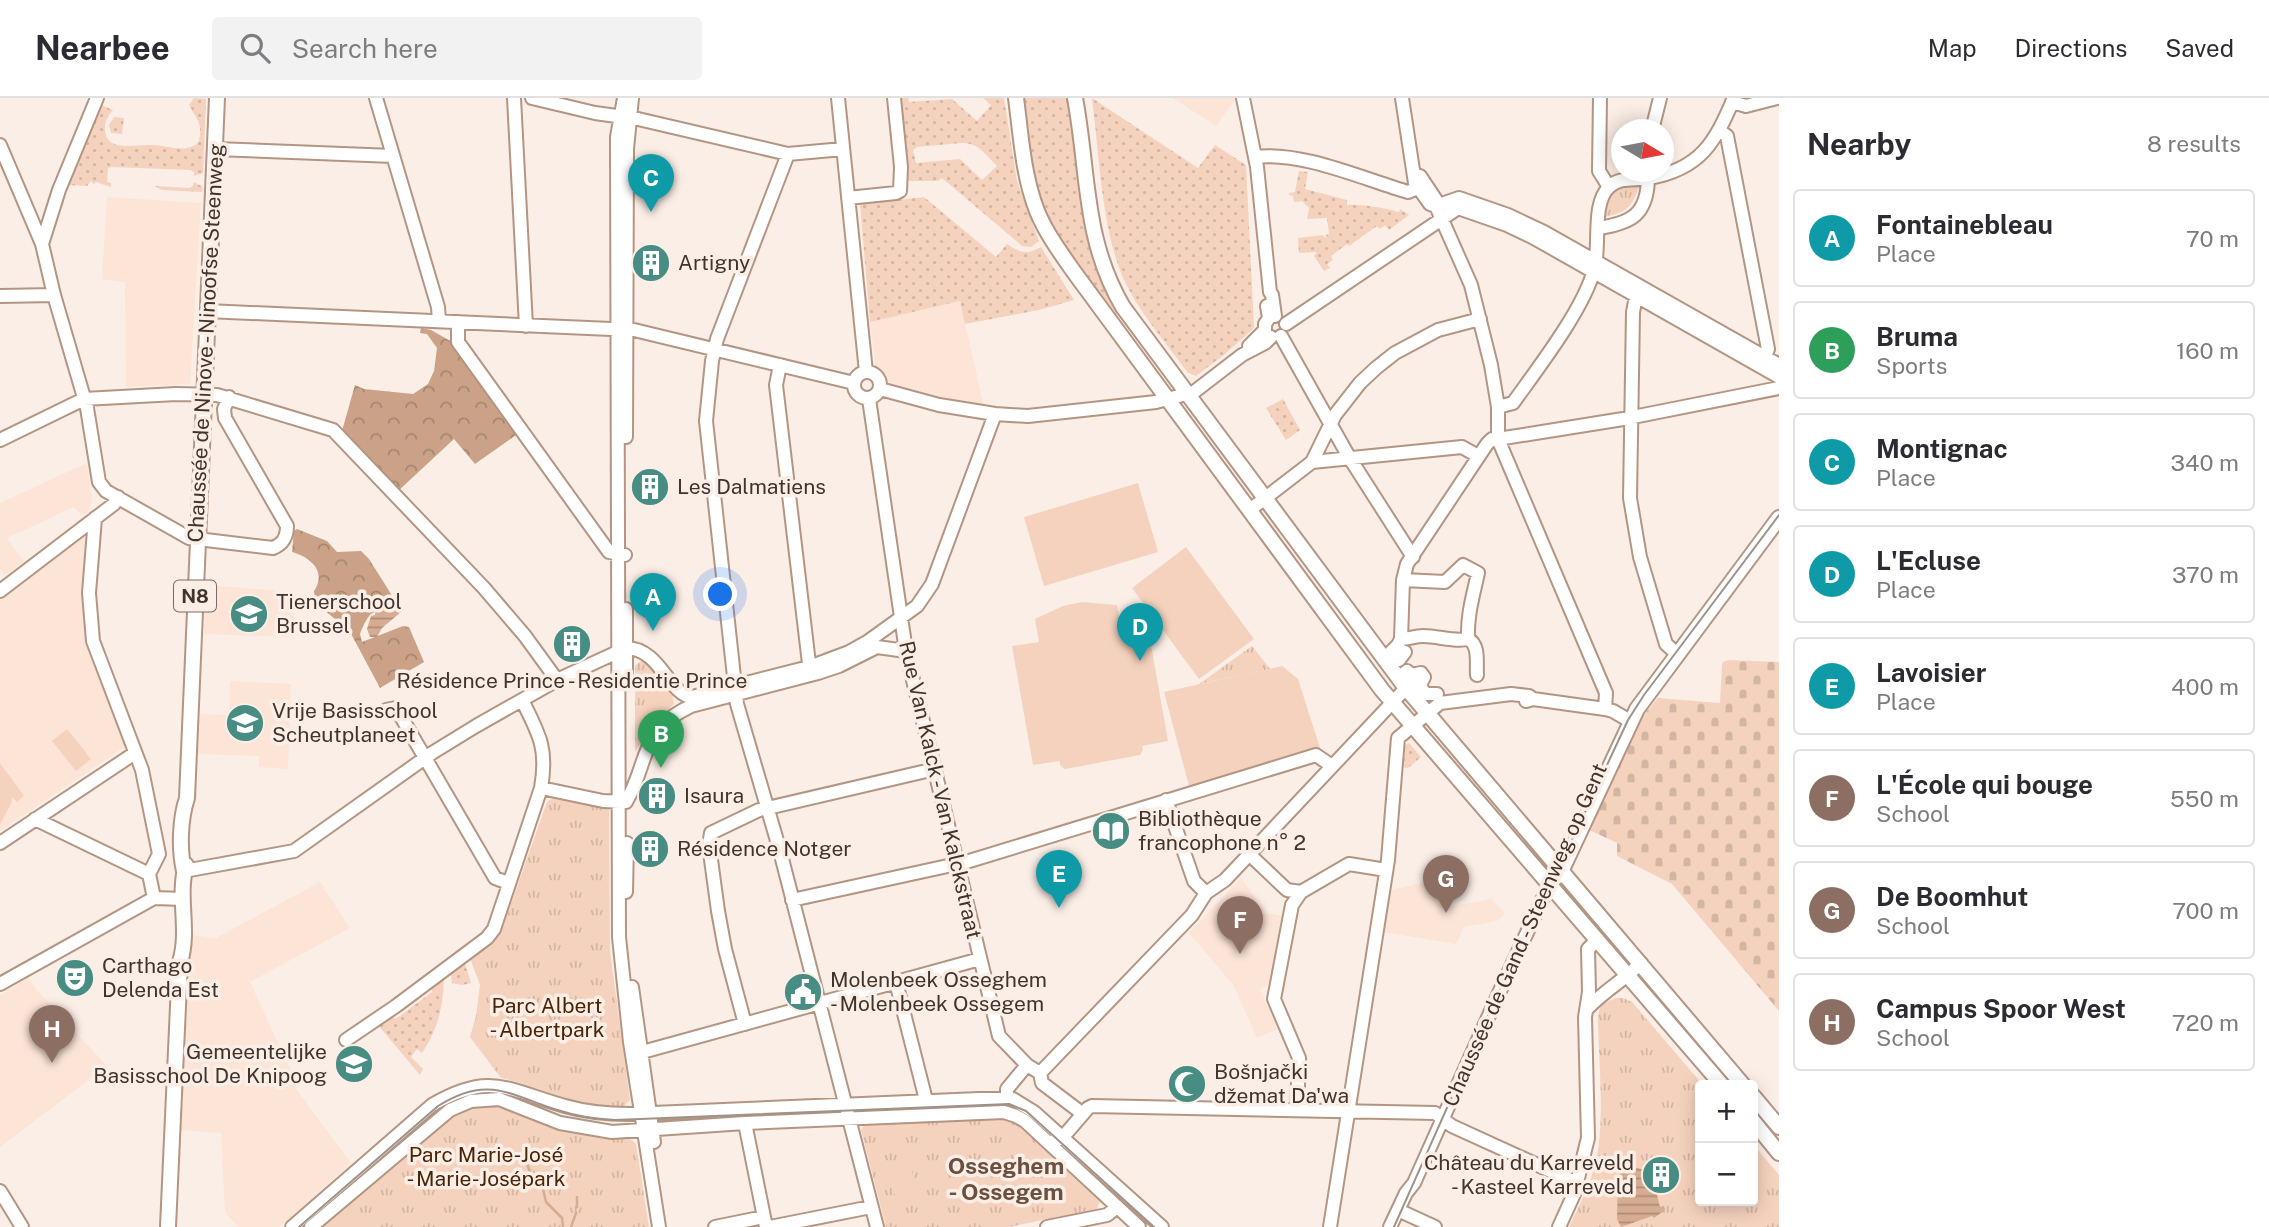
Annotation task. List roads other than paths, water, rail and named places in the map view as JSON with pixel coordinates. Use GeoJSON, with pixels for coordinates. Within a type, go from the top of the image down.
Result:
{"type":"FeatureCollection","features":[{"type":"Feature","properties":{"kind":"main road","name":"Chaussée de Ninove - Ninoofse Steenweg"},"geometry":{"type":"LineString","coordinates":[[169,1227],[180,962],[185,921],[184,872],[187,861],[197,540],[217,98]]}},
{"type":"Feature","properties":{"kind":"main road"},"geometry":{"type":"LineString","coordinates":[[1016,98],[1025,167],[1038,213],[1051,238],[1392,702],[1718,1080]]}},
{"type":"Feature","properties":{"kind":"main road"},"geometry":{"type":"LineString","coordinates":[[1075,98],[1092,227],[1104,269],[1123,307],[1264,499],[1397,653],[1428,713],[1740,1080]]}},
{"type":"Feature","properties":{"kind":"main road","name":"Chaussée de Gand - Steenweg op Gent"},"geometry":{"type":"LineString","coordinates":[[1552,888],[1558,865],[1627,720],[1779,518]]}},
{"type":"Feature","properties":{"kind":"main road"},"geometry":{"type":"LineString","coordinates":[[1758,1102],[1779,1127]]}},
{"type":"Feature","properties":{"kind":"main road"},"geometry":{"type":"LineString","coordinates":[[1758,1127],[1779,1153]]}},
{"type":"Feature","properties":{"kind":"street"},"geometry":{"type":"LineString","coordinates":[[41,244],[59,190],[97,98]]}},
{"type":"Feature","properties":{"kind":"street"},"geometry":{"type":"LineString","coordinates":[[514,98],[526,326]]}},
{"type":"Feature","properties":{"kind":"street"},"geometry":{"type":"LineString","coordinates":[[532,98],[788,154],[843,149]]}},
{"type":"Feature","properties":{"kind":"street"},"geometry":{"type":"LineString","coordinates":[[624,98],[624,118]]}},
{"type":"Feature","properties":{"kind":"street"},"geometry":{"type":"LineString","coordinates":[[632,98],[617,137],[621,329],[621,965],[666,1227]]}},
{"type":"Feature","properties":{"kind":"street"},"geometry":{"type":"LineString","coordinates":[[838,98],[866,372]]}},
{"type":"Feature","properties":{"kind":"street"},"geometry":{"type":"LineString","coordinates":[[848,198],[900,191],[901,167],[894,98]]}},
{"type":"Feature","properties":{"kind":"street"},"geometry":{"type":"LineString","coordinates":[[1243,98],[1255,157],[1270,292],[1267,296],[1274,327],[1349,457],[1413,557]]}},
{"type":"Feature","properties":{"kind":"street"},"geometry":{"type":"LineString","coordinates":[[1402,98],[1410,157],[1419,181],[1436,200],[1465,268],[1480,319],[1498,407],[1498,439],[1606,693],[1605,709]]}},
{"type":"Feature","properties":{"kind":"street"},"geometry":{"type":"LineString","coordinates":[[1600,98],[1599,171],[1609,187]]}},
{"type":"Feature","properties":{"kind":"street"},"geometry":{"type":"LineString","coordinates":[[1655,119],[1660,98]]}},
{"type":"Feature","properties":{"kind":"street"},"geometry":{"type":"LineString","coordinates":[[1674,168],[1687,165],[1710,146],[1733,100],[1746,106],[1777,98]]}},
{"type":"Feature","properties":{"kind":"street"},"geometry":{"type":"LineString","coordinates":[[377,103],[439,311],[439,321]]}},
{"type":"Feature","properties":{"kind":"street"},"geometry":{"type":"LineString","coordinates":[[1719,130],[1727,136],[1768,349],[1765,357]]}},
{"type":"Feature","properties":{"kind":"street"},"geometry":{"type":"LineString","coordinates":[[0,145],[41,244],[84,399],[99,482],[106,491],[197,540],[274,548],[281,545],[287,526],[225,418],[224,408],[229,397]]}},
{"type":"Feature","properties":{"kind":"street"},"geometry":{"type":"LineString","coordinates":[[1710,146],[1731,157]]}},
{"type":"Feature","properties":{"kind":"street"},"geometry":{"type":"LineString","coordinates":[[215,149],[393,156]]}},
{"type":"Feature","properties":{"kind":"street"},"geometry":{"type":"LineString","coordinates":[[788,154],[715,350],[706,421],[736,691],[877,1227]]}},
{"type":"Feature","properties":{"kind":"street"},"geometry":{"type":"LineString","coordinates":[[1255,157],[1275,156],[1320,164],[1391,185],[1419,181]]}},
{"type":"Feature","properties":{"kind":"street"},"geometry":{"type":"LineString","coordinates":[[1498,407],[1514,403],[1580,303],[1595,267],[1600,202],[1609,187],[1620,182]]}},
{"type":"Feature","properties":{"kind":"street"},"geometry":{"type":"LineString","coordinates":[[1599,228],[1626,223],[1635,214],[1645,201],[1643,182]]}},
{"type":"Feature","properties":{"kind":"street"},"geometry":{"type":"LineString","coordinates":[[880,389],[939,405],[995,415],[1028,416],[1156,402],[1194,392],[1242,355],[1265,343],[1274,327],[1439,212],[1453,198],[1475,202],[1524,222],[1636,296],[1779,377]]}},
{"type":"Feature","properties":{"kind":"street"},"geometry":{"type":"LineString","coordinates":[[1595,267],[1779,365]]}},
{"type":"Feature","properties":{"kind":"street"},"geometry":{"type":"LineString","coordinates":[[0,296],[54,295]]}},
{"type":"Feature","properties":{"kind":"street"},"geometry":{"type":"LineString","coordinates":[[1636,296],[1633,312],[1630,489],[1636,537],[1666,644],[1677,654]]}},
{"type":"Feature","properties":{"kind":"street"},"geometry":{"type":"LineString","coordinates":[[207,312],[621,329],[854,383]]}},
{"type":"Feature","properties":{"kind":"street"},"geometry":{"type":"LineString","coordinates":[[1251,509],[1312,462],[1335,415],[1360,383],[1395,352],[1438,330],[1480,319]]}},
{"type":"Feature","properties":{"kind":"street"},"geometry":{"type":"LineString","coordinates":[[458,322],[458,342],[609,552],[622,554]]}},
{"type":"Feature","properties":{"kind":"street"},"geometry":{"type":"LineString","coordinates":[[780,365],[776,385],[810,671]]}},
{"type":"Feature","properties":{"kind":"street"},"geometry":{"type":"LineString","coordinates":[[866,372],[879,378],[880,389],[876,396],[869,399],[856,393],[854,383],[858,376],[866,372]]}},
{"type":"Feature","properties":{"kind":"street"},"geometry":{"type":"LineString","coordinates":[[1397,653],[1404,572],[1488,442],[1779,388]]}},
{"type":"Feature","properties":{"kind":"street"},"geometry":{"type":"LineString","coordinates":[[0,440],[84,399],[204,394],[229,397],[333,429],[484,588],[525,636],[556,680]]}},
{"type":"Feature","properties":{"kind":"street","name":"Rue Van Kalck - Van Kalckstraat"},"geometry":{"type":"LineString","coordinates":[[869,399],[906,651],[1002,1042],[1027,1065]]}},
{"type":"Feature","properties":{"kind":"street"},"geometry":{"type":"LineString","coordinates":[[810,671],[849,652],[923,599],[936,575],[995,415]]}},
{"type":"Feature","properties":{"kind":"street"},"geometry":{"type":"LineString","coordinates":[[1312,462],[1462,447],[1478,456]]}},
{"type":"Feature","properties":{"kind":"street"},"geometry":{"type":"LineString","coordinates":[[0,591],[114,504],[118,498]]}},
{"type":"Feature","properties":{"kind":"street"},"geometry":{"type":"LineString","coordinates":[[95,518],[89,593],[93,641],[142,770],[159,854],[149,874],[153,898]]}},
{"type":"Feature","properties":{"kind":"street"},"geometry":{"type":"LineString","coordinates":[[1403,580],[1445,582],[1463,565],[1478,573],[1469,607],[1468,639]]}},
{"type":"Feature","properties":{"kind":"street"},"geometry":{"type":"LineString","coordinates":[[1397,653],[1419,636],[1447,638],[1456,642],[1468,639]]}},
{"type":"Feature","properties":{"kind":"street"},"geometry":{"type":"LineString","coordinates":[[1468,639],[1476,646],[1479,686]]}},
{"type":"Feature","properties":{"kind":"street"},"geometry":{"type":"LineString","coordinates":[[184,872],[294,851],[425,759],[556,680],[622,650],[635,648],[655,662],[680,693],[682,702],[679,712]]}},
{"type":"Feature","properties":{"kind":"street"},"geometry":{"type":"LineString","coordinates":[[622,802],[633,791],[642,758],[652,737],[679,712],[736,691],[839,666],[877,648],[906,651]]}},
{"type":"Feature","properties":{"kind":"street"},"geometry":{"type":"LineString","coordinates":[[1040,1073],[1192,915],[1206,893],[1225,880],[1392,702],[1409,679],[1426,694],[1437,694]]}},
{"type":"Feature","properties":{"kind":"street"},"geometry":{"type":"LineString","coordinates":[[1330,1227],[1386,870],[1398,738],[1440,703],[1479,686],[1506,696],[1529,696],[1532,699],[1614,710],[1627,720]]}},
{"type":"Feature","properties":{"kind":"street"},"geometry":{"type":"LineString","coordinates":[[680,693],[692,697],[736,691]]}},
{"type":"Feature","properties":{"kind":"street"},"geometry":{"type":"LineString","coordinates":[[346,1040],[487,938],[494,929],[541,788],[545,766],[541,737],[522,700]]}},
{"type":"Feature","properties":{"kind":"street"},"geometry":{"type":"LineString","coordinates":[[386,710],[396,708],[495,878],[508,883]]}},
{"type":"Feature","properties":{"kind":"street"},"geometry":{"type":"LineString","coordinates":[[0,843],[135,753]]}},
{"type":"Feature","properties":{"kind":"street"},"geometry":{"type":"LineString","coordinates":[[792,900],[958,864],[1316,755],[1332,766]]}},
{"type":"Feature","properties":{"kind":"street"},"geometry":{"type":"LineString","coordinates":[[746,1024],[725,949],[709,839],[716,829],[768,808],[935,769]]}},
{"type":"Feature","properties":{"kind":"street"},"geometry":{"type":"LineString","coordinates":[[541,788],[622,802]]}},
{"type":"Feature","properties":{"kind":"street"},"geometry":{"type":"LineString","coordinates":[[1166,800],[1194,881],[1206,893]]}},
{"type":"Feature","properties":{"kind":"street"},"geometry":{"type":"LineString","coordinates":[[35,820],[149,874]]}},
{"type":"Feature","properties":{"kind":"street"},"geometry":{"type":"LineString","coordinates":[[1249,854],[1287,890],[1293,905]]}},
{"type":"Feature","properties":{"kind":"street"},"geometry":{"type":"LineString","coordinates":[[1297,1110],[1299,1058],[1274,999],[1293,905],[1301,892],[1343,866],[1349,864],[1386,870]]}},
{"type":"Feature","properties":{"kind":"street","name":"Chaussée de Gand - Steenweg op Gent"},"geometry":{"type":"LineString","coordinates":[[1390,1227],[1401,1212],[1552,888]]}},
{"type":"Feature","properties":{"kind":"street"},"geometry":{"type":"LineString","coordinates":[[1287,890],[1301,892]]}},
{"type":"Feature","properties":{"kind":"street"},"geometry":{"type":"LineString","coordinates":[[3,977],[153,898],[183,899]]}},
{"type":"Feature","properties":{"kind":"street"},"geometry":{"type":"LineString","coordinates":[[1559,1227],[1577,1183],[1588,1138],[1585,1017],[1595,993],[1588,949],[1597,940]]}},
{"type":"Feature","properties":{"kind":"street"},"geometry":{"type":"LineString","coordinates":[[636,1054],[980,960]]}},
{"type":"Feature","properties":{"kind":"street"},"geometry":{"type":"LineString","coordinates":[[1595,993],[1628,976],[1641,963]]}},
{"type":"Feature","properties":{"kind":"street"},"geometry":{"type":"LineString","coordinates":[[896,982],[926,1100]]}},
{"type":"Feature","properties":{"kind":"street"},"geometry":{"type":"LineString","coordinates":[[1016,1116],[1007,1088],[1027,1065],[1040,1073],[1042,1083],[1083,1114]]}},
{"type":"Feature","properties":{"kind":"street"},"geometry":{"type":"LineString","coordinates":[[292,1227],[432,1105],[459,1091],[479,1086],[507,1087],[585,1111],[645,1114],[926,1100],[1010,1099],[1022,1102],[1034,1112],[1162,1227]]}},
{"type":"Feature","properties":{"kind":"street"},"geometry":{"type":"LineString","coordinates":[[311,1227],[450,1110],[471,1101],[499,1099],[575,1127],[612,1132],[746,1123],[1004,1112],[1016,1116],[1048,1143],[1139,1227]]}},
{"type":"Feature","properties":{"kind":"street"},"geometry":{"type":"LineString","coordinates":[[1048,1143],[1063,1137],[1092,1106],[1435,1113],[1444,1121],[1577,1183]]}},
{"type":"Feature","properties":{"kind":"street"},"geometry":{"type":"LineString","coordinates":[[746,1123],[766,1224]]}},
{"type":"Feature","properties":{"kind":"street"},"geometry":{"type":"LineString","coordinates":[[648,1129],[659,1227]]}},
{"type":"Feature","properties":{"kind":"street"},"geometry":{"type":"LineString","coordinates":[[0,1191],[22,1227]]}},
{"type":"Feature","properties":{"kind":"street"},"geometry":{"type":"LineString","coordinates":[[715,1227],[766,1224],[871,1207]]}},
{"type":"Feature","properties":{"kind":"street"},"geometry":{"type":"LineString","coordinates":[[1047,1227],[1107,1215],[1117,1207]]}},
{"type":"Feature","properties":{"kind":"street"},"geometry":{"type":"LineString","coordinates":[[1401,1212],[1434,1227]]}},
{"type":"Feature","properties":{"kind":"street","name":"Chaussée de Gand - Steenweg op Gent"},"geometry":{"type":"LineString","coordinates":[[1398,1227],[1401,1212]]}},
{"type":"Feature","properties":{"kind":"waterway"},"geometry":{"type":"LineString","coordinates":[[508,1149],[526,1161],[533,1180],[543,1189],[546,1202],[562,1218],[563,1227]]}},
{"type":"Feature","properties":{"kind":"waterway"},"geometry":{"type":"LineString","coordinates":[[577,1197],[577,1207]]}},
{"type":"Feature","properties":{"kind":"waterway"},"geometry":{"type":"LineString","coordinates":[[571,1227],[576,1213]]}},
{"type":"Feature","properties":{"kind":"tram line"},"geometry":{"type":"LineString","coordinates":[[1394,1227],[1531,919],[1573,838],[1628,720],[1779,515]]}},
{"type":"Feature","properties":{"kind":"tram line"},"geometry":{"type":"LineString","coordinates":[[299,1227],[438,1106],[456,1096],[487,1089],[574,1115],[615,1120],[1009,1104],[1026,1111],[1154,1227]]}},
{"type":"Feature","properties":{"kind":"place","name":"Montignac"},"geometry":{"type":"Point","coordinates":[651,212]}},
{"type":"Feature","properties":{"kind":"place","name":"Artigny"},"geometry":{"type":"Point","coordinates":[651,263]}},
{"type":"Feature","properties":{"kind":"place","name":"Les Dalmatiens"},"geometry":{"type":"Point","coordinates":[650,487]}},
{"type":"Feature","properties":{"kind":"place","name":"Tienerschool Brussel"},"geometry":{"type":"Point","coordinates":[249,614]}},
{"type":"Feature","properties":{"kind":"place","name":"Fontainebleau"},"geometry":{"type":"Point","coordinates":[653,631]}},
{"type":"Feature","properties":{"kind":"place","name":"Résidence Prince - Residentie Prince"},"geometry":{"type":"Point","coordinates":[572,644]}},
{"type":"Feature","properties":{"kind":"place","name":"L'Ecluse"},"geometry":{"type":"Point","coordinates":[1140,661]}},
{"type":"Feature","properties":{"kind":"place","name":"Vrije Basisschool Scheutplaneet"},"geometry":{"type":"Point","coordinates":[245,723]}},
{"type":"Feature","properties":{"kind":"place","name":"Bruma"},"geometry":{"type":"Point","coordinates":[661,768]}},
{"type":"Feature","properties":{"kind":"place","name":"Isaura"},"geometry":{"type":"Point","coordinates":[657,796]}},
{"type":"Feature","properties":{"kind":"place","name":"Bibliothèque francophone n° 2"},"geometry":{"type":"Point","coordinates":[1111,831]}},
{"type":"Feature","properties":{"kind":"place","name":"Résidence Notger"},"geometry":{"type":"Point","coordinates":[650,849]}},
{"type":"Feature","properties":{"kind":"place","name":"Lavoisier"},"geometry":{"type":"Point","coordinates":[1059,908]}},
{"type":"Feature","properties":{"kind":"place","name":"De Boomhut"},"geometry":{"type":"Point","coordinates":[1446,913]}},
{"type":"Feature","properties":{"kind":"place","name":"L'École qui bouge"},"geometry":{"type":"Point","coordinates":[1240,954]}},
{"type":"Feature","properties":{"kind":"place","name":"Carthago Delenda Est"},"geometry":{"type":"Point","coordinates":[75,978]}},
{"type":"Feature","properties":{"kind":"place","name":"Molenbeek Osseghem - Molenbeek Ossegem"},"geometry":{"type":"Point","coordinates":[803,992]}},
{"type":"Feature","properties":{"kind":"place","name":"Campus Spoor West"},"geometry":{"type":"Point","coordinates":[52,1063]}},
{"type":"Feature","properties":{"kind":"place","name":"Gemeentelijke Basisschool De Knipoog"},"geometry":{"type":"Point","coordinates":[354,1064]}},
{"type":"Feature","properties":{"kind":"place","name":"Bošnjački džemat Da'wa"},"geometry":{"type":"Point","coordinates":[1187,1084]}},
{"type":"Feature","properties":{"kind":"place","name":"Château du Karreveld - Kasteel Karreveld"},"geometry":{"type":"Point","coordinates":[1661,1175]}},
{"type":"Feature","properties":{"kind":"district","name":"Osseghem - Ossegem"},"geometry":{"type":"Point","coordinates":[1006,1179]}},
{"type":"Feature","properties":{"kind":"park label","name":"Parc Albert - Albertpark"},"geometry":{"type":"Point","coordinates":[547,1018]}},
{"type":"Feature","properties":{"kind":"park label","name":"Parc Marie-José - Marie-Josépark"},"geometry":{"type":"Point","coordinates":[486,1167]}}]}
